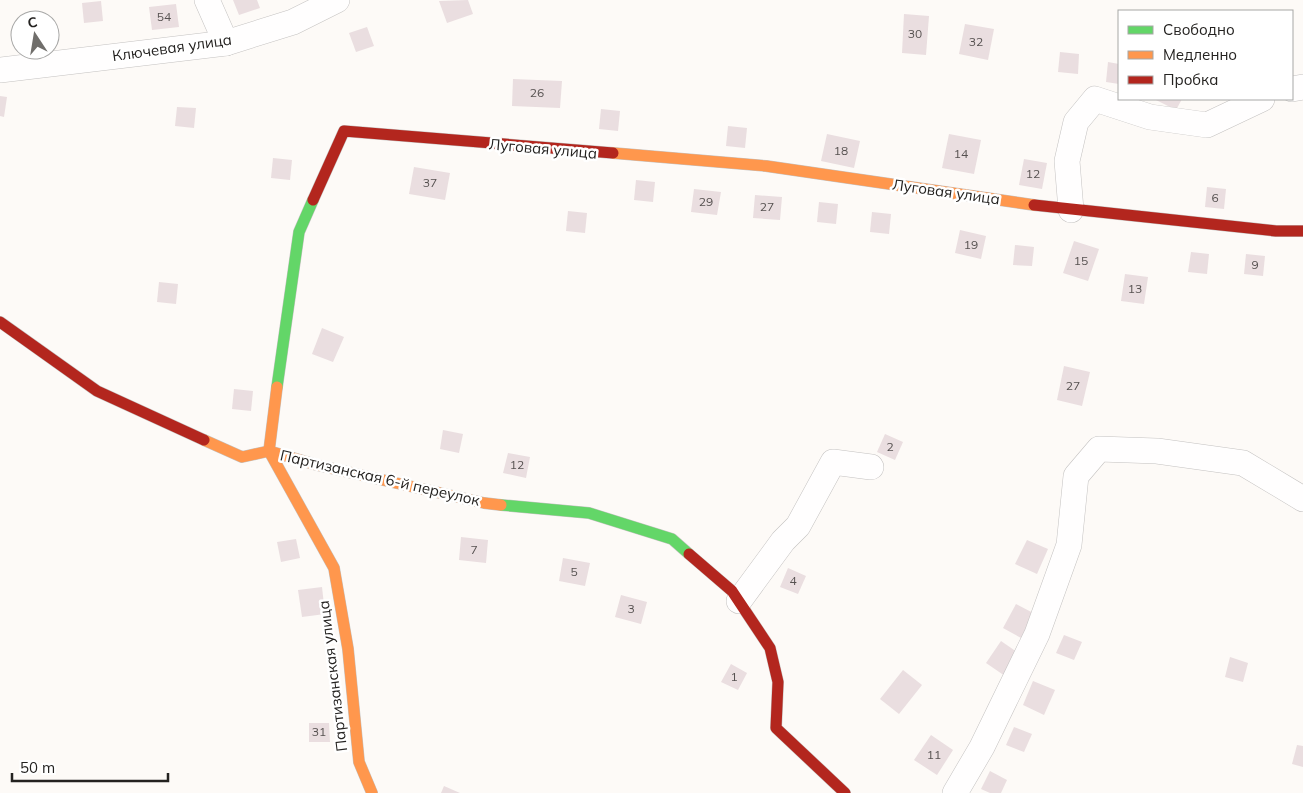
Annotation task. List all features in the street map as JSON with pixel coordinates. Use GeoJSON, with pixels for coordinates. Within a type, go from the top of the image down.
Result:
{"type":"FeatureCollection","features":[{"type":"Feature","properties":{"kind":"street"},"geometry":{"type":"LineString","coordinates":[[207,0],[226,43]]}},
{"type":"Feature","properties":{"kind":"street","name":"Ключевая улица"},"geometry":{"type":"LineString","coordinates":[[0,70],[226,43],[293,22],[337,0]]}},
{"type":"Feature","properties":{"kind":"street"},"geometry":{"type":"LineString","coordinates":[[1071,210],[1068,161],[1076,122],[1095,99],[1150,116],[1207,125],[1260,100]]}},
{"type":"Feature","properties":{"kind":"street","name":"Луговая улица"},"geometry":{"type":"LineString","coordinates":[[269,450],[279,366],[299,232],[344,131],[766,166],[1071,210],[1276,231],[1303,231]]}},
{"type":"Feature","properties":{"kind":"street","name":"Партизанская 6-й переулок"},"geometry":{"type":"LineString","coordinates":[[0,322],[97,391],[242,456],[269,450],[317,465],[484,503],[589,513],[672,539],[732,591],[739,601],[770,648],[778,682],[776,728],[845,793]]}},
{"type":"Feature","properties":{"kind":"street"},"geometry":{"type":"LineString","coordinates":[[955,793],[982,747],[1036,634],[1068,545],[1076,476],[1099,449],[1157,451],[1243,463],[1303,499]]}},
{"type":"Feature","properties":{"kind":"street","name":"Партизанская улица"},"geometry":{"type":"LineString","coordinates":[[269,450],[334,568],[348,649],[359,762],[372,793]]}},
{"type":"Feature","properties":{"kind":"street"},"geometry":{"type":"LineString","coordinates":[[739,601],[783,541],[798,526],[833,462],[870,467]]}},
{"type":"Feature","properties":{"kind":"building"},"geometry":{"type":"Polygon","coordinates":[[[233,0],[257,0],[260,8],[239,15],[233,0]]]}},
{"type":"Feature","properties":{"kind":"building"},"geometry":{"type":"Polygon","coordinates":[[[468,0],[473,14],[447,23],[439,1],[468,0]]]}},
{"type":"Feature","properties":{"kind":"building"},"geometry":{"type":"Polygon","coordinates":[[[101,1],[103,21],[84,23],[82,3],[101,1]]]}},
{"type":"Feature","properties":{"kind":"building"},"geometry":{"type":"Polygon","coordinates":[[[176,4],[179,27],[152,30],[149,7],[176,4]]]}},
{"type":"Feature","properties":{"kind":"building"},"geometry":{"type":"Polygon","coordinates":[[[904,14],[929,16],[926,55],[902,53],[904,14]]]}},
{"type":"Feature","properties":{"kind":"building"},"geometry":{"type":"Polygon","coordinates":[[[965,24],[994,29],[988,60],[959,54],[965,24]]]}},
{"type":"Feature","properties":{"kind":"building"},"geometry":{"type":"Polygon","coordinates":[[[367,27],[374,46],[356,52],[349,33],[367,27]]]}},
{"type":"Feature","properties":{"kind":"building"},"geometry":{"type":"Polygon","coordinates":[[[1060,52],[1079,54],[1078,74],[1058,72],[1060,52]]]}},
{"type":"Feature","properties":{"kind":"building"},"geometry":{"type":"Polygon","coordinates":[[[1108,62],[1118,64],[1118,84],[1106,82],[1108,62]]]}},
{"type":"Feature","properties":{"kind":"building"},"geometry":{"type":"Polygon","coordinates":[[[513,79],[562,81],[560,108],[512,106],[513,79]]]}},
{"type":"Feature","properties":{"kind":"building"},"geometry":{"type":"Polygon","coordinates":[[[0,96],[7,97],[4,117],[0,116],[0,96]]]}},
{"type":"Feature","properties":{"kind":"building"},"geometry":{"type":"Polygon","coordinates":[[[1156,100],[1181,100],[1176,110],[1156,100]]]}},
{"type":"Feature","properties":{"kind":"building"},"geometry":{"type":"Polygon","coordinates":[[[177,107],[196,108],[194,128],[175,126],[177,107]]]}},
{"type":"Feature","properties":{"kind":"building"},"geometry":{"type":"Polygon","coordinates":[[[601,109],[620,111],[618,131],[599,129],[601,109]]]}},
{"type":"Feature","properties":{"kind":"building"},"geometry":{"type":"Polygon","coordinates":[[[728,126],[747,128],[745,148],[726,146],[728,126]]]}},
{"type":"Feature","properties":{"kind":"building"},"geometry":{"type":"Polygon","coordinates":[[[827,134],[860,141],[854,168],[821,161],[827,134]]]}},
{"type":"Feature","properties":{"kind":"building"},"geometry":{"type":"Polygon","coordinates":[[[949,134],[981,140],[974,174],[942,168],[949,134]]]}},
{"type":"Feature","properties":{"kind":"building"},"geometry":{"type":"Polygon","coordinates":[[[273,158],[292,160],[290,180],[271,178],[273,158]]]}},
{"type":"Feature","properties":{"kind":"building"},"geometry":{"type":"Polygon","coordinates":[[[1024,159],[1047,163],[1042,189],[1019,185],[1024,159]]]}},
{"type":"Feature","properties":{"kind":"building"},"geometry":{"type":"Polygon","coordinates":[[[414,167],[450,173],[445,200],[409,194],[414,167]]]}},
{"type":"Feature","properties":{"kind":"building"},"geometry":{"type":"Polygon","coordinates":[[[636,180],[655,182],[653,202],[634,200],[636,180]]]}},
{"type":"Feature","properties":{"kind":"building"},"geometry":{"type":"Polygon","coordinates":[[[1207,187],[1226,189],[1224,209],[1205,207],[1207,187]]]}},
{"type":"Feature","properties":{"kind":"building"},"geometry":{"type":"Polygon","coordinates":[[[694,189],[721,192],[717,215],[691,212],[694,189]]]}},
{"type":"Feature","properties":{"kind":"building"},"geometry":{"type":"Polygon","coordinates":[[[755,195],[782,197],[780,220],[753,218],[755,195]]]}},
{"type":"Feature","properties":{"kind":"building"},"geometry":{"type":"Polygon","coordinates":[[[819,202],[838,204],[836,224],[817,222],[819,202]]]}},
{"type":"Feature","properties":{"kind":"building"},"geometry":{"type":"Polygon","coordinates":[[[568,211],[587,213],[585,233],[566,231],[568,211]]]}},
{"type":"Feature","properties":{"kind":"building"},"geometry":{"type":"Polygon","coordinates":[[[872,212],[891,214],[889,234],[870,232],[872,212]]]}},
{"type":"Feature","properties":{"kind":"building"},"geometry":{"type":"Polygon","coordinates":[[[960,230],[986,236],[981,259],[955,253],[960,230]]]}},
{"type":"Feature","properties":{"kind":"building"},"geometry":{"type":"Polygon","coordinates":[[[1074,241],[1099,249],[1088,281],[1063,273],[1074,241]]]}},
{"type":"Feature","properties":{"kind":"building"},"geometry":{"type":"Polygon","coordinates":[[[1015,245],[1034,247],[1032,266],[1013,265],[1015,245]]]}},
{"type":"Feature","properties":{"kind":"building"},"geometry":{"type":"Polygon","coordinates":[[[1191,252],[1209,254],[1207,274],[1188,272],[1191,252]]]}},
{"type":"Feature","properties":{"kind":"building"},"geometry":{"type":"Polygon","coordinates":[[[1246,254],[1265,256],[1263,276],[1244,274],[1246,254]]]}},
{"type":"Feature","properties":{"kind":"building"},"geometry":{"type":"Polygon","coordinates":[[[1125,274],[1148,277],[1144,304],[1121,301],[1125,274]]]}},
{"type":"Feature","properties":{"kind":"building"},"geometry":{"type":"Polygon","coordinates":[[[159,282],[178,284],[176,304],[157,302],[159,282]]]}},
{"type":"Feature","properties":{"kind":"building"},"geometry":{"type":"Polygon","coordinates":[[[322,328],[344,337],[333,362],[312,354],[322,328]]]}},
{"type":"Feature","properties":{"kind":"building"},"geometry":{"type":"Polygon","coordinates":[[[1064,366],[1090,372],[1082,406],[1057,400],[1064,366]]]}},
{"type":"Feature","properties":{"kind":"building"},"geometry":{"type":"Polygon","coordinates":[[[234,389],[253,391],[251,411],[232,409],[234,389]]]}},
{"type":"Feature","properties":{"kind":"building"},"geometry":{"type":"Polygon","coordinates":[[[443,430],[463,434],[459,453],[440,449],[443,430]]]}},
{"type":"Feature","properties":{"kind":"building"},"geometry":{"type":"Polygon","coordinates":[[[885,434],[903,442],[895,460],[877,452],[885,434]]]}},
{"type":"Feature","properties":{"kind":"building"},"geometry":{"type":"Polygon","coordinates":[[[508,453],[530,457],[526,478],[503,473],[508,453]]]}},
{"type":"Feature","properties":{"kind":"building"},"geometry":{"type":"Polygon","coordinates":[[[461,537],[488,540],[486,563],[459,560],[461,537]]]}},
{"type":"Feature","properties":{"kind":"building"},"geometry":{"type":"Polygon","coordinates":[[[296,539],[300,558],[281,562],[277,542],[296,539]]]}},
{"type":"Feature","properties":{"kind":"building"},"geometry":{"type":"Polygon","coordinates":[[[1027,540],[1048,549],[1037,574],[1015,564],[1027,540]]]}},
{"type":"Feature","properties":{"kind":"building"},"geometry":{"type":"Polygon","coordinates":[[[563,558],[590,563],[585,586],[559,581],[563,558]]]}},
{"type":"Feature","properties":{"kind":"building"},"geometry":{"type":"Polygon","coordinates":[[[788,568],[806,576],[798,594],[780,587],[788,568]]]}},
{"type":"Feature","properties":{"kind":"building"},"geometry":{"type":"Polygon","coordinates":[[[322,587],[325,614],[302,617],[298,590],[322,587]]]}},
{"type":"Feature","properties":{"kind":"building"},"geometry":{"type":"Polygon","coordinates":[[[621,595],[647,602],[641,624],[615,617],[621,595]]]}},
{"type":"Feature","properties":{"kind":"building"},"geometry":{"type":"Polygon","coordinates":[[[1016,604],[1037,615],[1023,639],[1003,628],[1016,604]]]}},
{"type":"Feature","properties":{"kind":"building"},"geometry":{"type":"Polygon","coordinates":[[[1064,635],[1082,642],[1074,660],[1056,653],[1064,635]]]}},
{"type":"Feature","properties":{"kind":"building"},"geometry":{"type":"Polygon","coordinates":[[[1001,641],[1020,654],[1005,676],[986,663],[1001,641]]]}},
{"type":"Feature","properties":{"kind":"building"},"geometry":{"type":"Polygon","coordinates":[[[1230,657],[1248,663],[1243,682],[1225,677],[1230,657]]]}},
{"type":"Feature","properties":{"kind":"building"},"geometry":{"type":"Polygon","coordinates":[[[731,664],[747,673],[738,690],[721,682],[731,664]]]}},
{"type":"Feature","properties":{"kind":"building"},"geometry":{"type":"Polygon","coordinates":[[[903,670],[922,685],[899,714],[880,699],[903,670]]]}},
{"type":"Feature","properties":{"kind":"building"},"geometry":{"type":"Polygon","coordinates":[[[1033,681],[1055,690],[1044,715],[1023,705],[1033,681]]]}},
{"type":"Feature","properties":{"kind":"building"},"geometry":{"type":"Polygon","coordinates":[[[309,723],[329,723],[330,742],[309,742],[309,723]]]}},
{"type":"Feature","properties":{"kind":"building"},"geometry":{"type":"Polygon","coordinates":[[[1014,727],[1032,734],[1024,752],[1006,745],[1014,727]]]}},
{"type":"Feature","properties":{"kind":"building"},"geometry":{"type":"Polygon","coordinates":[[[931,735],[953,750],[937,775],[914,760],[931,735]]]}},
{"type":"Feature","properties":{"kind":"building"},"geometry":{"type":"Polygon","coordinates":[[[1297,745],[1303,746],[1303,767],[1292,764],[1297,745]]]}},
{"type":"Feature","properties":{"kind":"building"},"geometry":{"type":"Polygon","coordinates":[[[990,771],[1007,780],[1001,793],[990,793],[981,789],[990,771]]]}},
{"type":"Feature","properties":{"kind":"building"},"geometry":{"type":"Polygon","coordinates":[[[444,786],[460,793],[441,793],[444,786]]]}},
{"type":"Feature","properties":{"kind":"traffic: fast"},"geometry":{"type":"LineString","coordinates":[[277,387],[299,232],[313,200]]}},
{"type":"Feature","properties":{"kind":"traffic: fast"},"geometry":{"type":"LineString","coordinates":[[501,505],[589,513],[672,539],[689,554]]}},
{"type":"Feature","properties":{"kind":"traffic: slow"},"geometry":{"type":"LineString","coordinates":[[613,153],[766,166],[1034,205]]}},
{"type":"Feature","properties":{"kind":"traffic: slow"},"geometry":{"type":"LineString","coordinates":[[277,387],[269,451],[334,568],[348,649],[359,762],[372,793]]}},
{"type":"Feature","properties":{"kind":"traffic: slow"},"geometry":{"type":"LineString","coordinates":[[204,440],[242,457],[269,451],[317,465],[484,503],[501,505]]}},
{"type":"Feature","properties":{"kind":"traffic: jam"},"geometry":{"type":"LineString","coordinates":[[313,200],[344,131],[613,153]]}},
{"type":"Feature","properties":{"kind":"traffic: jam"},"geometry":{"type":"LineString","coordinates":[[1034,205],[1276,231],[1303,231]]}},
{"type":"Feature","properties":{"kind":"traffic: jam"},"geometry":{"type":"LineString","coordinates":[[0,322],[97,391],[204,440]]}},
{"type":"Feature","properties":{"kind":"traffic: jam"},"geometry":{"type":"LineString","coordinates":[[689,554],[732,591],[770,648],[778,682],[776,728],[845,793]]}}]}
